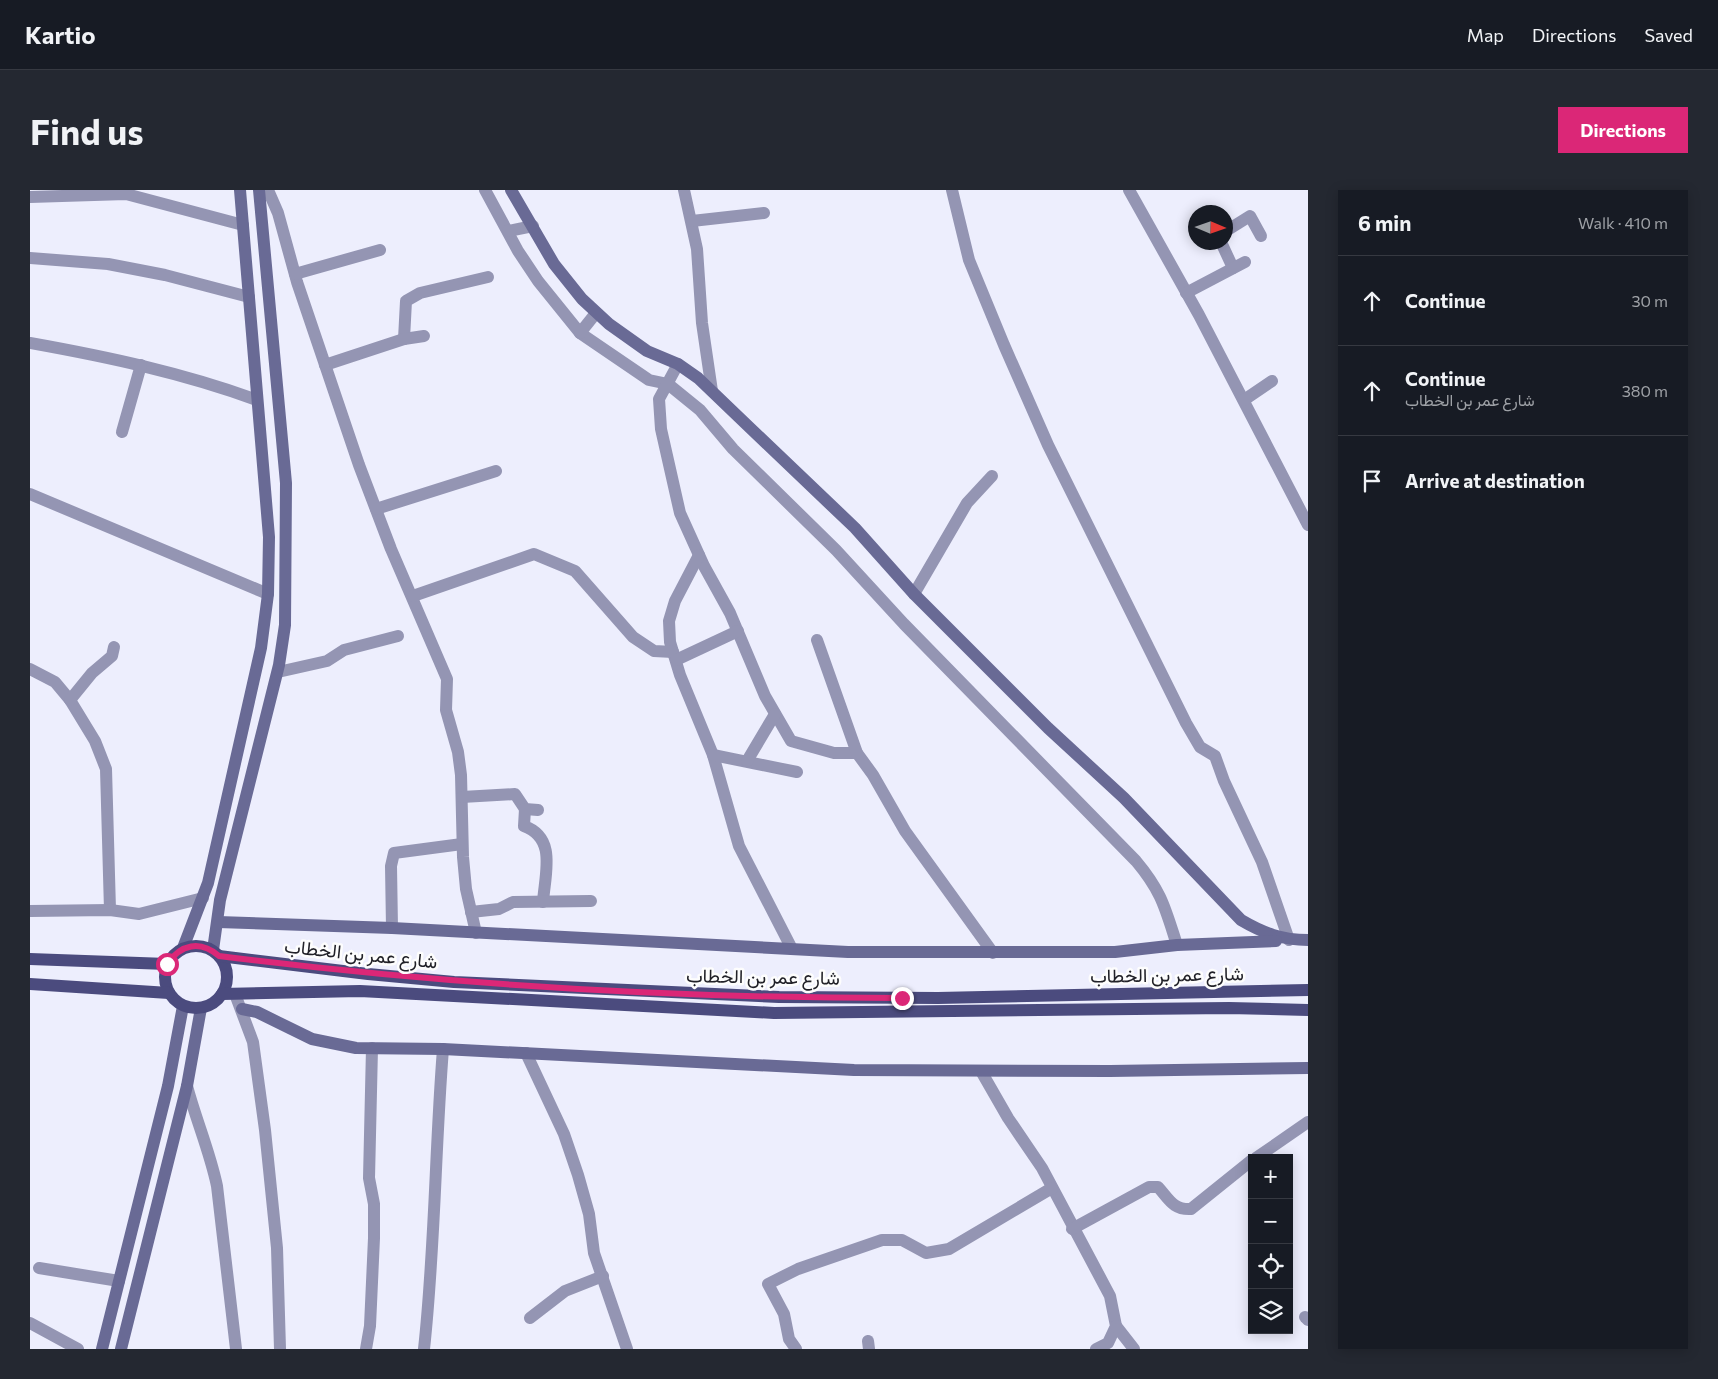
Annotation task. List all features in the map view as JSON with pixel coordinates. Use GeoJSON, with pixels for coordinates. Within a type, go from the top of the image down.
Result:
{"type":"FeatureCollection","features":[{"type":"Feature","properties":{"kind":"main road"},"geometry":{"type":"LineString","coordinates":[[203,946],[216,953],[227,975],[222,994],[216,1001],[201,1008],[183,1006],[169,993],[165,974],[167,964],[174,954],[183,948],[203,946]]}},
{"type":"Feature","properties":{"kind":"main road","name":"شارع عمر بن الخطاب"},"geometry":{"type":"LineString","coordinates":[[216,953],[368,974],[454,982],[770,997],[938,998],[1308,990]]}},
{"type":"Feature","properties":{"kind":"main road"},"geometry":{"type":"LineString","coordinates":[[30,959],[167,964]]}},
{"type":"Feature","properties":{"kind":"main road"},"geometry":{"type":"LineString","coordinates":[[30,984],[169,993]]}},
{"type":"Feature","properties":{"kind":"main road","name":"شارع عمر بن الخطاب"},"geometry":{"type":"LineString","coordinates":[[222,994],[360,991],[774,1014],[1229,1008],[1308,1010]]}},
{"type":"Feature","properties":{"kind":"street"},"geometry":{"type":"LineString","coordinates":[[183,948],[208,883],[262,648],[268,594],[269,537],[240,190]]}},
{"type":"Feature","properties":{"kind":"street"},"geometry":{"type":"LineString","coordinates":[[216,953],[220,900],[278,672],[285,625],[286,483],[259,190]]}},
{"type":"Feature","properties":{"kind":"street"},"geometry":{"type":"LineString","coordinates":[[268,190],[278,213],[295,274],[325,365],[376,509],[446,679],[446,710],[458,752],[466,889],[476,933]]}},
{"type":"Feature","properties":{"kind":"street"},"geometry":{"type":"LineString","coordinates":[[485,190],[538,281],[580,333],[649,380],[668,384],[700,410],[733,449],[836,550],[904,624],[1136,861],[1153,882],[1161,896],[1177,945]]}},
{"type":"Feature","properties":{"kind":"street"},"geometry":{"type":"LineString","coordinates":[[511,190],[554,264],[582,299],[596,313],[647,351],[678,364],[712,391],[856,528],[914,594],[1048,728],[1124,798],[1241,920],[1262,932],[1289,940]]}},
{"type":"Feature","properties":{"kind":"street"},"geometry":{"type":"LineString","coordinates":[[684,190],[697,249],[702,323],[712,391]]}},
{"type":"Feature","properties":{"kind":"street"},"geometry":{"type":"LineString","coordinates":[[952,190],[970,260],[1004,345],[1048,445],[1186,723],[1200,747],[1215,756],[1224,781],[1262,862],[1289,940]]}},
{"type":"Feature","properties":{"kind":"street"},"geometry":{"type":"LineString","coordinates":[[1129,190],[1244,400],[1308,525]]}},
{"type":"Feature","properties":{"kind":"street"},"geometry":{"type":"LineString","coordinates":[[30,197],[126,194],[243,226]]}},
{"type":"Feature","properties":{"kind":"street"},"geometry":{"type":"LineString","coordinates":[[692,221],[764,213]]}},
{"type":"Feature","properties":{"kind":"street"},"geometry":{"type":"LineString","coordinates":[[1233,227],[1250,216],[1261,236]]}},
{"type":"Feature","properties":{"kind":"street"},"geometry":{"type":"LineString","coordinates":[[508,231],[533,226]]}},
{"type":"Feature","properties":{"kind":"street"},"geometry":{"type":"LineString","coordinates":[[295,274],[380,250]]}},
{"type":"Feature","properties":{"kind":"street"},"geometry":{"type":"LineString","coordinates":[[1186,293],[1239,265],[1227,250]]}},
{"type":"Feature","properties":{"kind":"street"},"geometry":{"type":"LineString","coordinates":[[30,258],[108,264],[166,275],[249,297]]}},
{"type":"Feature","properties":{"kind":"street"},"geometry":{"type":"LineString","coordinates":[[404,339],[406,301],[420,292],[488,277]]}},
{"type":"Feature","properties":{"kind":"street"},"geometry":{"type":"LineString","coordinates":[[580,333],[596,313]]}},
{"type":"Feature","properties":{"kind":"street"},"geometry":{"type":"LineString","coordinates":[[325,365],[404,339],[424,336]]}},
{"type":"Feature","properties":{"kind":"street"},"geometry":{"type":"LineString","coordinates":[[30,343],[141,365],[215,385],[257,400]]}},
{"type":"Feature","properties":{"kind":"street"},"geometry":{"type":"LineString","coordinates":[[678,364],[659,399],[661,429],[680,513],[699,555],[738,631],[775,714],[791,742],[834,753],[857,752]]}},
{"type":"Feature","properties":{"kind":"street"},"geometry":{"type":"LineString","coordinates":[[122,432],[141,365]]}},
{"type":"Feature","properties":{"kind":"street"},"geometry":{"type":"LineString","coordinates":[[1244,400],[1272,381]]}},
{"type":"Feature","properties":{"kind":"street"},"geometry":{"type":"LineString","coordinates":[[376,509],[496,471]]}},
{"type":"Feature","properties":{"kind":"street"},"geometry":{"type":"LineString","coordinates":[[914,594],[967,503],[992,476]]}},
{"type":"Feature","properties":{"kind":"street"},"geometry":{"type":"LineString","coordinates":[[30,494],[268,594]]}},
{"type":"Feature","properties":{"kind":"street"},"geometry":{"type":"LineString","coordinates":[[413,596],[534,554],[575,571],[633,637],[654,651],[674,656],[738,631]]}},
{"type":"Feature","properties":{"kind":"street"},"geometry":{"type":"LineString","coordinates":[[699,555],[675,600],[669,621],[670,642],[713,755],[739,846],[792,950]]}},
{"type":"Feature","properties":{"kind":"street"},"geometry":{"type":"LineString","coordinates":[[278,672],[327,661],[344,650],[398,636]]}},
{"type":"Feature","properties":{"kind":"street"},"geometry":{"type":"LineString","coordinates":[[817,640],[857,752],[873,774],[905,831],[993,953]]}},
{"type":"Feature","properties":{"kind":"street"},"geometry":{"type":"LineString","coordinates":[[70,700],[92,673],[112,656],[114,647]]}},
{"type":"Feature","properties":{"kind":"street"},"geometry":{"type":"LineString","coordinates":[[30,669],[55,682],[70,700],[95,741],[106,769],[110,910]]}},
{"type":"Feature","properties":{"kind":"street"},"geometry":{"type":"LineString","coordinates":[[747,762],[775,714]]}},
{"type":"Feature","properties":{"kind":"street"},"geometry":{"type":"LineString","coordinates":[[713,755],[797,772]]}},
{"type":"Feature","properties":{"kind":"street"},"geometry":{"type":"LineString","coordinates":[[462,797],[515,794],[524,810],[524,826],[537,830],[546,844],[543,902]]}},
{"type":"Feature","properties":{"kind":"street"},"geometry":{"type":"LineString","coordinates":[[524,810],[538,810]]}},
{"type":"Feature","properties":{"kind":"street"},"geometry":{"type":"LineString","coordinates":[[392,928],[391,866],[394,853],[462,844]]}},
{"type":"Feature","properties":{"kind":"street"},"geometry":{"type":"LineString","coordinates":[[30,912],[110,910],[140,914],[202,898]]}},
{"type":"Feature","properties":{"kind":"street"},"geometry":{"type":"LineString","coordinates":[[471,912],[499,909],[513,902],[590,901]]}},
{"type":"Feature","properties":{"kind":"street"},"geometry":{"type":"LineString","coordinates":[[218,922],[392,928],[792,950],[993,953],[1116,952],[1177,945],[1308,940]]}},
{"type":"Feature","properties":{"kind":"street"},"geometry":{"type":"LineString","coordinates":[[235,994],[253,1042],[265,1130],[277,1248],[280,1349]]}},
{"type":"Feature","properties":{"kind":"street"},"geometry":{"type":"LineString","coordinates":[[102,1349],[168,1086],[183,1006]]}},
{"type":"Feature","properties":{"kind":"street"},"geometry":{"type":"LineString","coordinates":[[124,1346],[187,1086],[201,1008]]}},
{"type":"Feature","properties":{"kind":"street"},"geometry":{"type":"LineString","coordinates":[[242,1009],[257,1012],[312,1039],[356,1048],[443,1049],[854,1070],[1308,1068]]}},
{"type":"Feature","properties":{"kind":"street"},"geometry":{"type":"LineString","coordinates":[[366,1349],[370,1326],[374,1238],[374,1204],[370,1178],[372,1048]]}},
{"type":"Feature","properties":{"kind":"street"},"geometry":{"type":"LineString","coordinates":[[424,1349],[431,1286],[436,1196],[435,1148],[443,1049]]}},
{"type":"Feature","properties":{"kind":"street"},"geometry":{"type":"LineString","coordinates":[[526,1054],[567,1142],[588,1214],[594,1253],[603,1276],[612,1312],[627,1349]]}},
{"type":"Feature","properties":{"kind":"street"},"geometry":{"type":"LineString","coordinates":[[981,1070],[1008,1118],[1042,1168],[1072,1229],[1110,1296],[1116,1326],[1134,1349]]}},
{"type":"Feature","properties":{"kind":"street"},"geometry":{"type":"LineString","coordinates":[[187,1086],[195,1119],[212,1163],[217,1186],[236,1349]]}},
{"type":"Feature","properties":{"kind":"street"},"geometry":{"type":"LineString","coordinates":[[1262,1154],[1308,1122]]}},
{"type":"Feature","properties":{"kind":"street"},"geometry":{"type":"LineString","coordinates":[[1072,1229],[1149,1187],[1158,1187],[1172,1206],[1191,1209],[1248,1163]]}},
{"type":"Feature","properties":{"kind":"street"},"geometry":{"type":"LineString","coordinates":[[796,1349],[789,1339],[784,1314],[768,1284],[798,1269],[882,1240],[902,1240],[926,1253],[949,1249],[1052,1188]]}},
{"type":"Feature","properties":{"kind":"street"},"geometry":{"type":"LineString","coordinates":[[39,1268],[119,1281]]}},
{"type":"Feature","properties":{"kind":"street"},"geometry":{"type":"LineString","coordinates":[[530,1318],[565,1291],[603,1276]]}},
{"type":"Feature","properties":{"kind":"street"},"geometry":{"type":"LineString","coordinates":[[30,1324],[78,1349]]}},
{"type":"Feature","properties":{"kind":"street"},"geometry":{"type":"LineString","coordinates":[[1096,1349],[1108,1343],[1116,1326]]}},
{"type":"Feature","properties":{"kind":"route"},"geometry":{"type":"LineString","coordinates":[[167,964],[174,954],[183,948],[203,946],[213,950],[219,956],[368,974],[454,982],[746,996],[902,998]]}}]}
